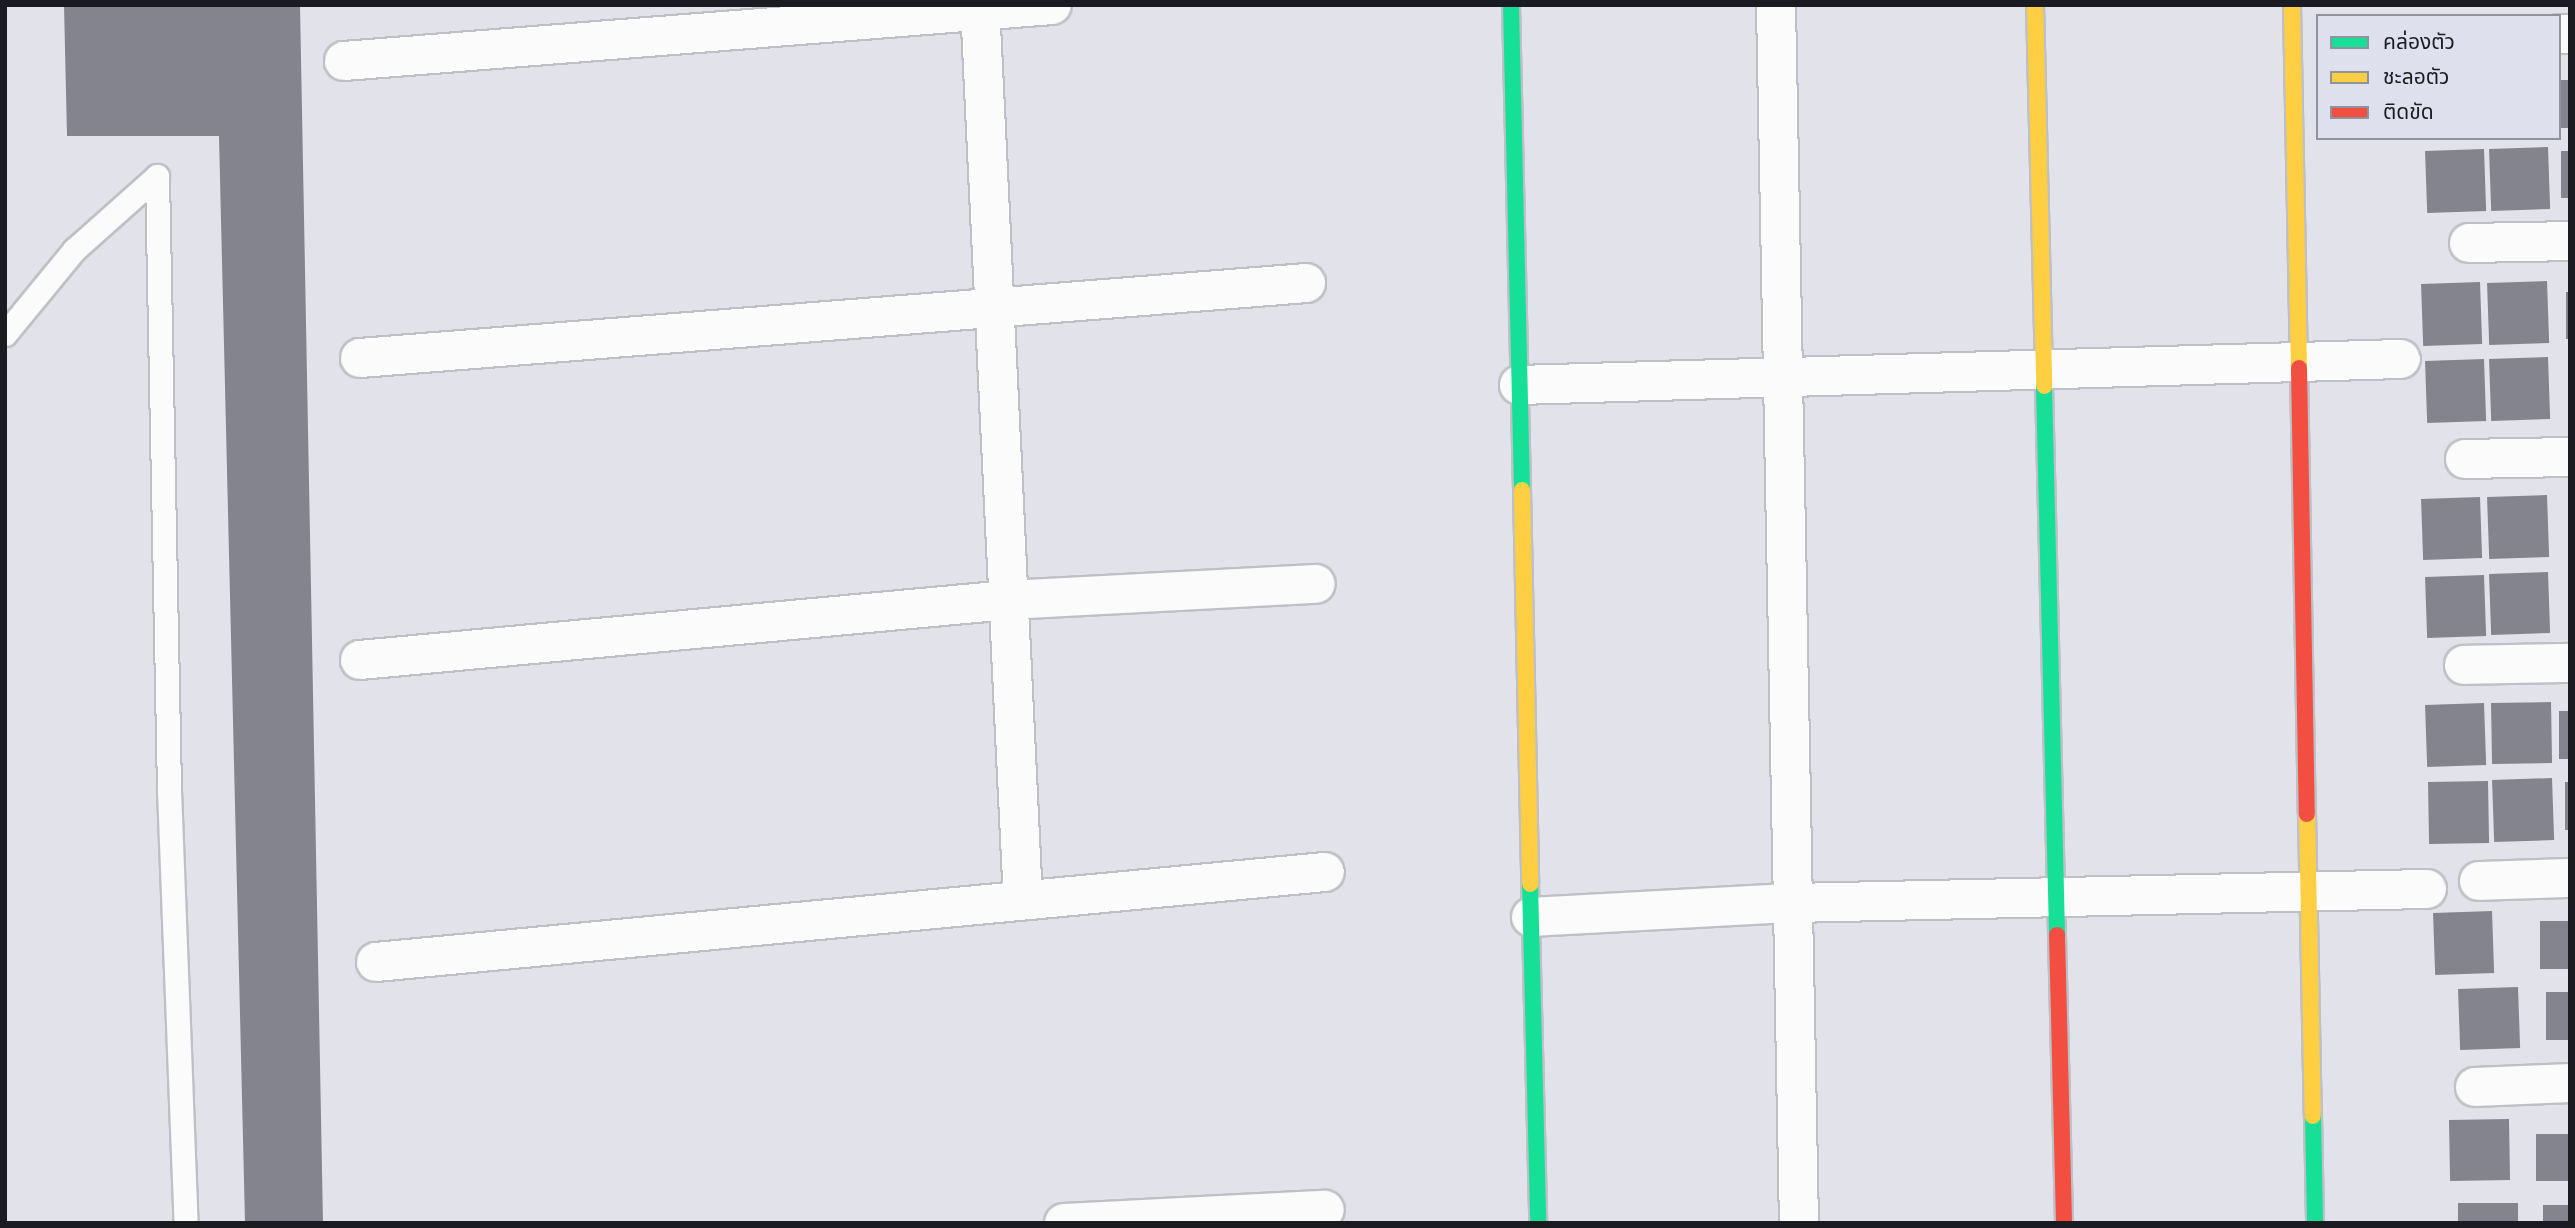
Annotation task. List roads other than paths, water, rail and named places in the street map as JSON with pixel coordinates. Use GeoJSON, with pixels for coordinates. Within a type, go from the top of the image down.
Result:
{"type":"FeatureCollection","features":[{"type":"Feature","properties":{"kind":"street"},"geometry":{"type":"LineString","coordinates":[[344,61],[980,8],[1052,5]]}},
{"type":"Feature","properties":{"kind":"street"},"geometry":{"type":"LineString","coordinates":[[1511,5],[1538,1223]]}},
{"type":"Feature","properties":{"kind":"street"},"geometry":{"type":"LineString","coordinates":[[1776,5],[1799,1223]]}},
{"type":"Feature","properties":{"kind":"street"},"geometry":{"type":"LineString","coordinates":[[2035,5],[2064,1223]]}},
{"type":"Feature","properties":{"kind":"street"},"geometry":{"type":"LineString","coordinates":[[2292,5],[2315,1223]]}},
{"type":"Feature","properties":{"kind":"street"},"geometry":{"type":"LineString","coordinates":[[980,8],[1023,899]]}},
{"type":"Feature","properties":{"kind":"street"},"geometry":{"type":"LineString","coordinates":[[2469,243],[2570,242]]}},
{"type":"Feature","properties":{"kind":"street"},"geometry":{"type":"LineString","coordinates":[[360,358],[1306,283]]}},
{"type":"Feature","properties":{"kind":"street"},"geometry":{"type":"LineString","coordinates":[[1519,384],[2401,359]]}},
{"type":"Feature","properties":{"kind":"street"},"geometry":{"type":"LineString","coordinates":[[2465,459],[2570,457]]}},
{"type":"Feature","properties":{"kind":"street"},"geometry":{"type":"LineString","coordinates":[[360,660],[1008,600],[1316,584]]}},
{"type":"Feature","properties":{"kind":"street"},"geometry":{"type":"LineString","coordinates":[[2464,665],[2570,663]]}},
{"type":"Feature","properties":{"kind":"street"},"geometry":{"type":"LineString","coordinates":[[376,962],[1325,872]]}},
{"type":"Feature","properties":{"kind":"street"},"geometry":{"type":"LineString","coordinates":[[2479,881],[2570,878]]}},
{"type":"Feature","properties":{"kind":"street"},"geometry":{"type":"LineString","coordinates":[[1531,917],[1793,903],[2056,901],[2427,889]]}},
{"type":"Feature","properties":{"kind":"street"},"geometry":{"type":"LineString","coordinates":[[2475,1087],[2570,1083]]}},
{"type":"Feature","properties":{"kind":"street"},"geometry":{"type":"LineString","coordinates":[[1064,1223],[1325,1210]]}},
{"type":"Feature","properties":{"kind":"lane"},"geometry":{"type":"LineString","coordinates":[[5,334],[74,250],[157,176],[169,790],[186,1223]]}}]}
